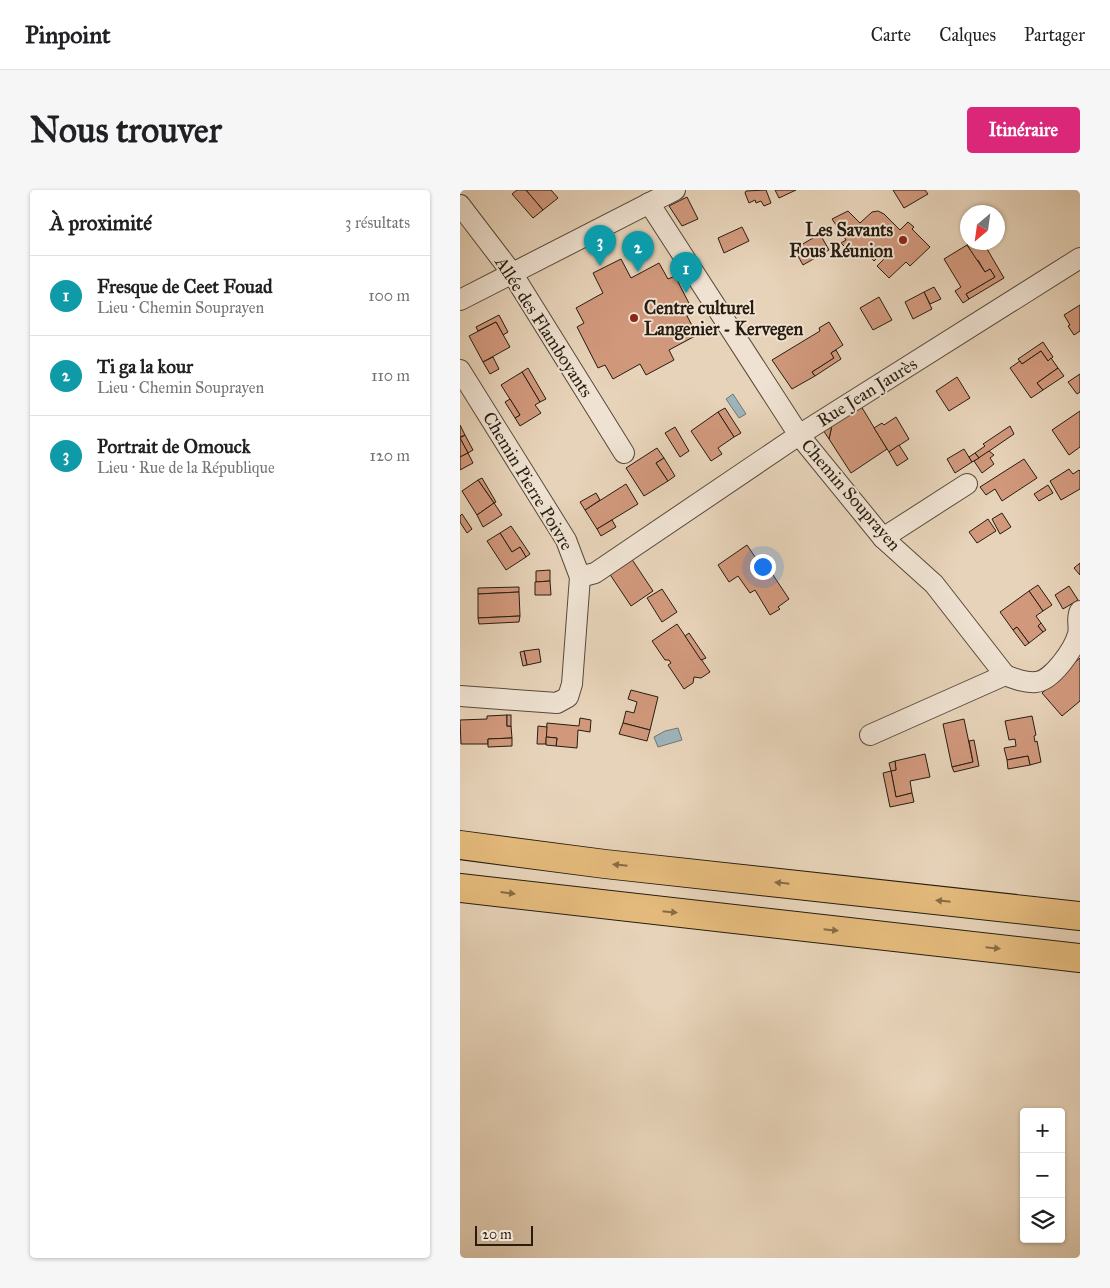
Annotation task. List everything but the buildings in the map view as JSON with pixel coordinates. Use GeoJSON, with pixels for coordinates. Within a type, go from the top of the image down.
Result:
{"type":"FeatureCollection","features":[{"type":"Feature","properties":{"kind":"highway"},"geometry":{"type":"LineString","coordinates":[[460,845],[605,864],[1074,915]]}},
{"type":"Feature","properties":{"kind":"highway"},"geometry":{"type":"LineString","coordinates":[[460,888],[1080,958]]}},
{"type":"Feature","properties":{"kind":"street"},"geometry":{"type":"LineString","coordinates":[[460,300],[675,190]]}},
{"type":"Feature","properties":{"kind":"street","name":"Chemin Souprayen"},"geometry":{"type":"LineString","coordinates":[[649,203],[799,435],[883,538],[934,584],[1006,675]]}},
{"type":"Feature","properties":{"kind":"street","name":"Allée des Flamboyants"},"geometry":{"type":"LineString","coordinates":[[460,205],[512,273],[624,453]]}},
{"type":"Feature","properties":{"kind":"street","name":"Rue Jean Jaurès"},"geometry":{"type":"LineString","coordinates":[[580,577],[595,573],[799,435],[1080,258]]}},
{"type":"Feature","properties":{"kind":"street","name":"Chemin Pierre Poivre"},"geometry":{"type":"LineString","coordinates":[[460,370],[566,540],[580,577],[572,684],[568,697],[557,703],[460,696]]}},
{"type":"Feature","properties":{"kind":"street"},"geometry":{"type":"LineString","coordinates":[[883,538],[967,484]]}},
{"type":"Feature","properties":{"kind":"street"},"geometry":{"type":"LineString","coordinates":[[870,735],[1006,675],[1023,682],[1038,682],[1058,668],[1076,643],[1079,631],[1078,614],[1080,611]]}},
{"type":"Feature","properties":{"kind":"water"},"geometry":{"type":"Polygon","coordinates":[[[733,394],[746,414],[739,418],[726,399],[733,394]]]}},
{"type":"Feature","properties":{"kind":"water"},"geometry":{"type":"Polygon","coordinates":[[[678,728],[682,740],[658,747],[654,737],[665,731],[678,728]]]}},
{"type":"Feature","properties":{"kind":"place","name":"Les Savants Fous Réunion"},"geometry":{"type":"Point","coordinates":[903,240]}},
{"type":"Feature","properties":{"kind":"place","name":"Portrait de Omouck"},"geometry":{"type":"Point","coordinates":[600,266]}},
{"type":"Feature","properties":{"kind":"place","name":"Ti ga la kour"},"geometry":{"type":"Point","coordinates":[638,272]}},
{"type":"Feature","properties":{"kind":"place","name":"Fresque de Ceet Fouad"},"geometry":{"type":"Point","coordinates":[686,293]}},
{"type":"Feature","properties":{"kind":"place","name":"Centre culturel Langenier - Kervegen"},"geometry":{"type":"Point","coordinates":[634,318]}}]}
